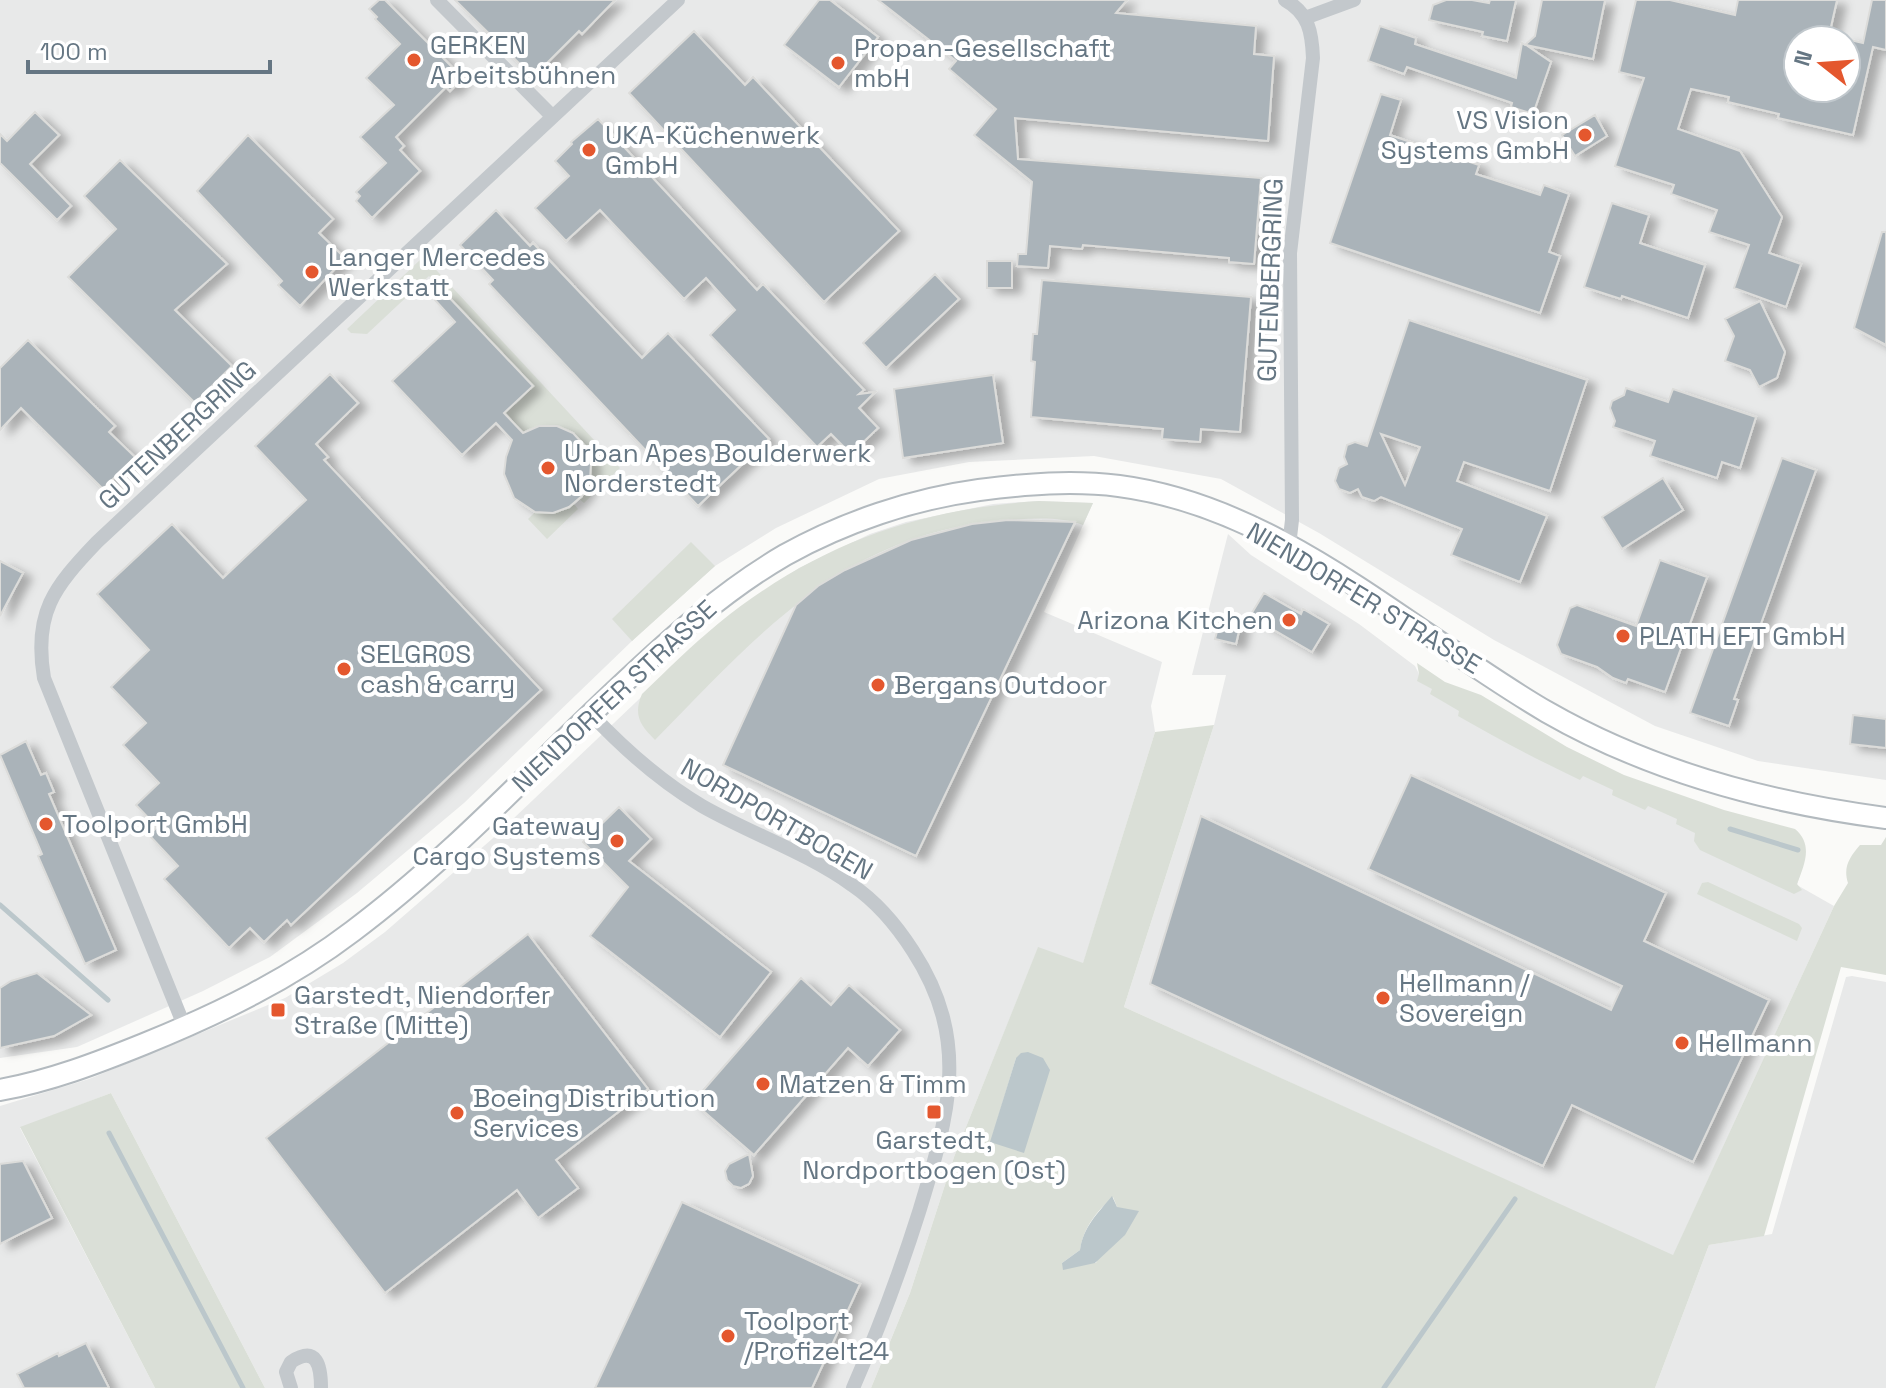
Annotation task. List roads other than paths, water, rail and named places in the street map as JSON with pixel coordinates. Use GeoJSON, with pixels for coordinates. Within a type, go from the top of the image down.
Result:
{"type":"FeatureCollection","features":[{"type":"Feature","properties":{"kind":"main road","name":"NIENDORFER STRASSE"},"geometry":{"type":"LineString","coordinates":[[0,1090],[85,1068],[185,1028],[311,961],[407,887],[662,647],[721,598],[787,555],[856,522],[941,496],[1037,482],[1120,486],[1205,509],[1243,523],[1289,546],[1371,596],[1548,712],[1631,753],[1727,787],[1886,818]]}},
{"type":"Feature","properties":{"kind":"street"},"geometry":{"type":"LineString","coordinates":[[437,0],[552,116]]}},
{"type":"Feature","properties":{"kind":"street","name":"GUTENBERGRING"},"geometry":{"type":"LineString","coordinates":[[185,1028],[44,678],[41,637],[53,594],[65,575],[97,542],[678,0]]}},
{"type":"Feature","properties":{"kind":"street"},"geometry":{"type":"LineString","coordinates":[[1285,0],[1305,18],[1354,0]]}},
{"type":"Feature","properties":{"kind":"street","name":"GUTENBERGRING"},"geometry":{"type":"LineString","coordinates":[[1289,546],[1292,520],[1290,253],[1313,58],[1312,35],[1305,18]]}},
{"type":"Feature","properties":{"kind":"street","name":"NORDPORTBOGEN"},"geometry":{"type":"LineString","coordinates":[[591,714],[626,750],[702,806],[811,860],[853,885],[900,930],[935,988],[945,1017],[950,1055],[944,1123],[909,1244],[853,1388]]}},
{"type":"Feature","properties":{"kind":"street"},"geometry":{"type":"LineString","coordinates":[[291,1388],[286,1372],[291,1362],[307,1356],[315,1358],[319,1364],[321,1388]]}},
{"type":"Feature","properties":{"kind":"waterway"},"geometry":{"type":"LineString","coordinates":[[1730,829],[1798,850]]}},
{"type":"Feature","properties":{"kind":"waterway"},"geometry":{"type":"LineString","coordinates":[[0,905],[108,1000]]}},
{"type":"Feature","properties":{"kind":"waterway"},"geometry":{"type":"LineString","coordinates":[[109,1133],[243,1388]]}},
{"type":"Feature","properties":{"kind":"waterway"},"geometry":{"type":"LineString","coordinates":[[1384,1388],[1515,1199]]}},
{"type":"Feature","properties":{"kind":"place","name":"GERKEN Arbeitsbühnen"},"geometry":{"type":"Point","coordinates":[414,60]}},
{"type":"Feature","properties":{"kind":"place","name":"Propan-Gesellschaft mbH"},"geometry":{"type":"Point","coordinates":[838,63]}},
{"type":"Feature","properties":{"kind":"place","name":"VS Vision Systems GmbH"},"geometry":{"type":"Point","coordinates":[1585,135]}},
{"type":"Feature","properties":{"kind":"place","name":"UKA-Küchenwerk GmbH"},"geometry":{"type":"Point","coordinates":[589,150]}},
{"type":"Feature","properties":{"kind":"place","name":"Langer Mercedes Werkstatt"},"geometry":{"type":"Point","coordinates":[312,272]}},
{"type":"Feature","properties":{"kind":"place","name":"Urban Apes Boulderwerk Norderstedt"},"geometry":{"type":"Point","coordinates":[548,468]}},
{"type":"Feature","properties":{"kind":"place","name":"Arizona Kitchen"},"geometry":{"type":"Point","coordinates":[1289,620]}},
{"type":"Feature","properties":{"kind":"place","name":"PLATH EFT GmbH"},"geometry":{"type":"Point","coordinates":[1623,636]}},
{"type":"Feature","properties":{"kind":"place","name":"SELGROS cash & carry"},"geometry":{"type":"Point","coordinates":[344,669]}},
{"type":"Feature","properties":{"kind":"place","name":"Bergans Outdoor"},"geometry":{"type":"Point","coordinates":[878,685]}},
{"type":"Feature","properties":{"kind":"place","name":"Toolport GmbH"},"geometry":{"type":"Point","coordinates":[46,824]}},
{"type":"Feature","properties":{"kind":"place","name":"Gateway Cargo Systems"},"geometry":{"type":"Point","coordinates":[617,841]}},
{"type":"Feature","properties":{"kind":"place","name":"Hellmann / Sovereign"},"geometry":{"type":"Point","coordinates":[1383,998]}},
{"type":"Feature","properties":{"kind":"place","name":"Garstedt, Niendorfer Straße (Mitte)"},"geometry":{"type":"Point","coordinates":[278,1010]}},
{"type":"Feature","properties":{"kind":"place","name":"Hellmann"},"geometry":{"type":"Point","coordinates":[1682,1043]}},
{"type":"Feature","properties":{"kind":"place","name":"Matzen & Timm"},"geometry":{"type":"Point","coordinates":[763,1084]}},
{"type":"Feature","properties":{"kind":"place","name":"Garstedt, Nordportbogen (Ost)"},"geometry":{"type":"Point","coordinates":[934,1112]}},
{"type":"Feature","properties":{"kind":"place","name":"Boeing Distribution Services"},"geometry":{"type":"Point","coordinates":[457,1113]}},
{"type":"Feature","properties":{"kind":"place","name":"Toolport /Profizelt24"},"geometry":{"type":"Point","coordinates":[728,1336]}}]}
